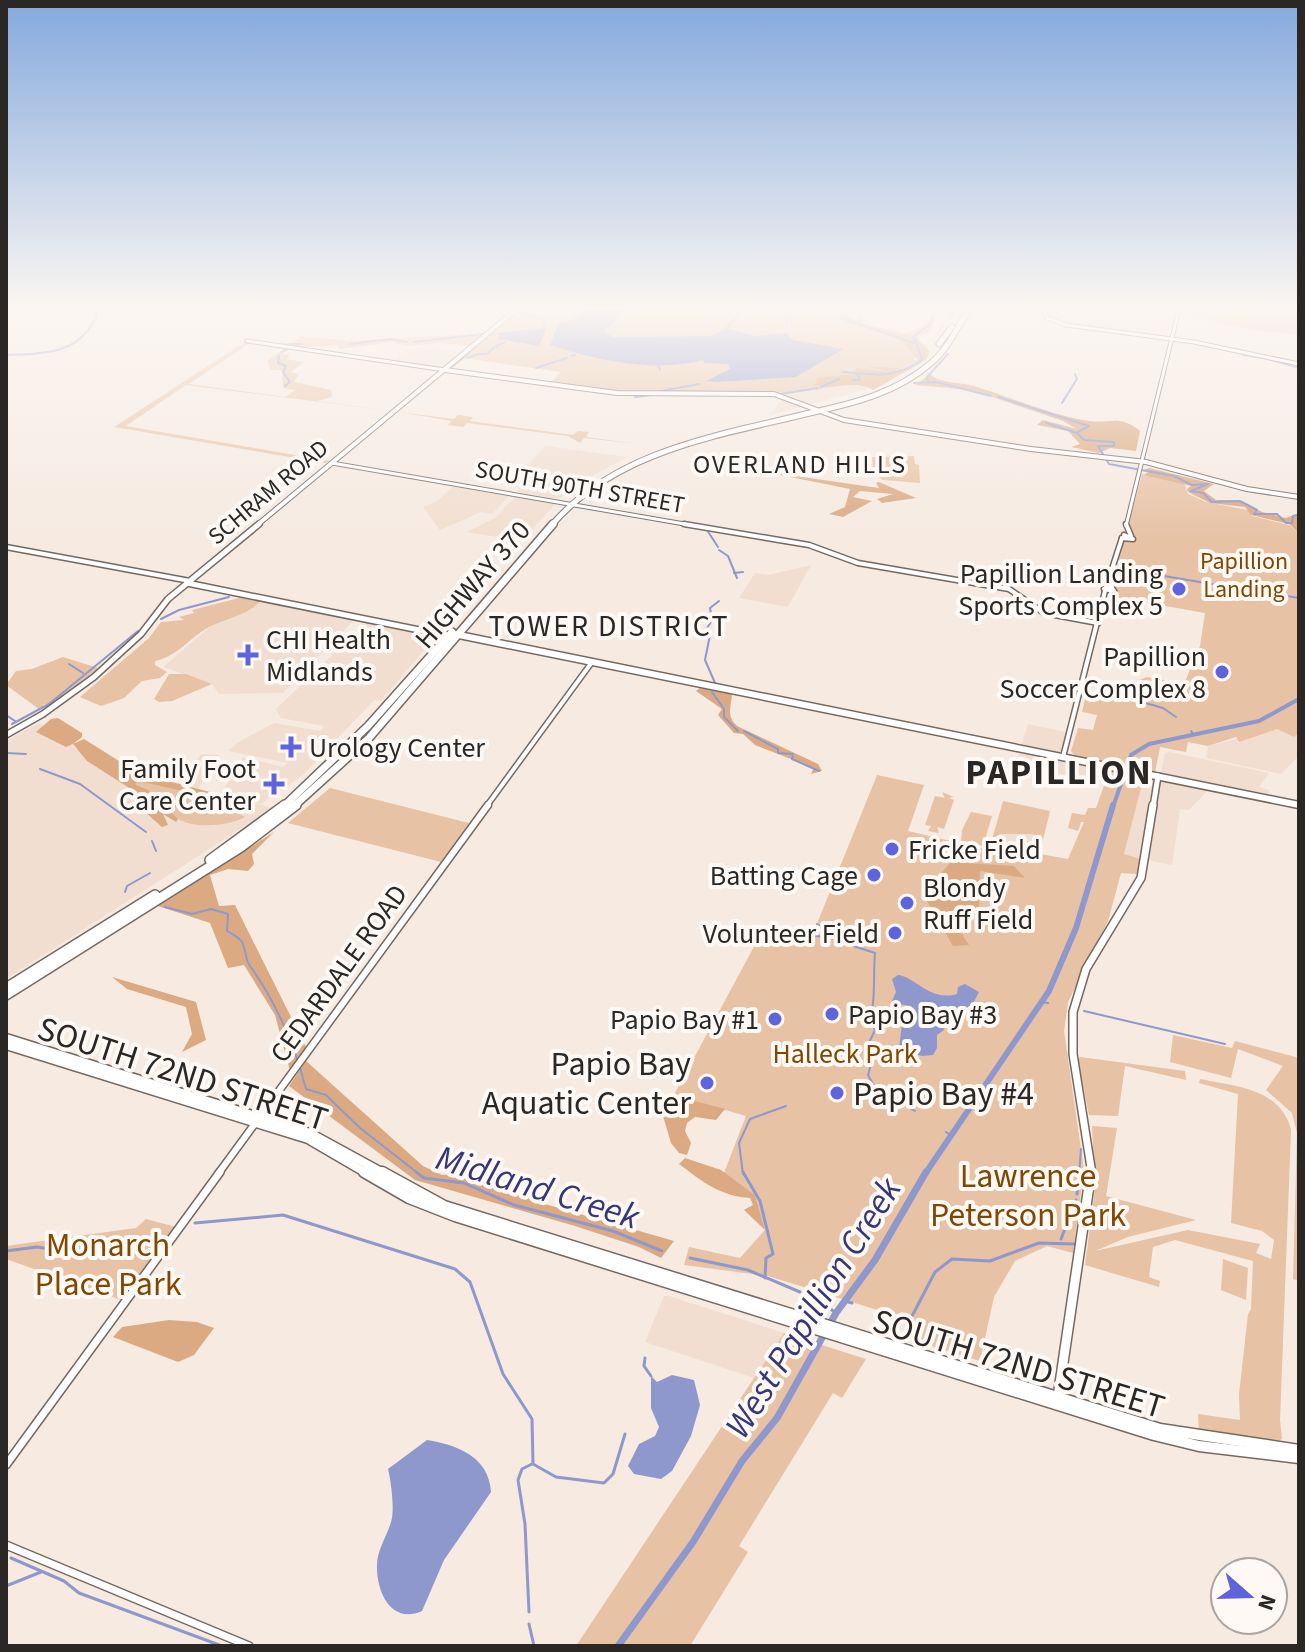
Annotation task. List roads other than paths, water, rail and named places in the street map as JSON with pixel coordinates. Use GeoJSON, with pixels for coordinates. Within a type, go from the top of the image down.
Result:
{"type":"FeatureCollection","features":[{"type":"Feature","properties":{"kind":"highway","name":"HIGHWAY 370"},"geometry":{"type":"LineString","coordinates":[[6,995],[215,863],[281,817],[354,753],[429,668],[474,607],[567,503],[599,478],[654,453],[818,410],[887,386]]}},
{"type":"Feature","properties":{"kind":"highway","name":"HIGHWAY 370"},"geometry":{"type":"LineString","coordinates":[[6,988],[228,848],[286,806],[353,745],[548,530],[567,503],[596,484],[644,460],[883,392],[893,386]]}},
{"type":"Feature","properties":{"kind":"main road","name":"SCHRAM ROAD"},"geometry":{"type":"LineString","coordinates":[[6,737],[56,711],[86,687],[142,638],[167,604],[189,583],[425,386]]}},
{"type":"Feature","properties":{"kind":"main road"},"geometry":{"type":"LineString","coordinates":[[565,386],[617,393],[753,392],[790,398],[842,422],[1112,458],[1299,498]]}},
{"type":"Feature","properties":{"kind":"main road"},"geometry":{"type":"LineString","coordinates":[[189,583],[1299,805]]}},
{"type":"Feature","properties":{"kind":"main road"},"geometry":{"type":"LineString","coordinates":[[227,590],[453,635]]}},
{"type":"Feature","properties":{"kind":"main road"},"geometry":{"type":"LineString","coordinates":[[1057,1402],[1092,1183],[1090,1146],[1073,1054],[1073,1012],[1086,969],[1141,878],[1158,776]]}},
{"type":"Feature","properties":{"kind":"main road","name":"SOUTH 72ND STREET"},"geometry":{"type":"LineString","coordinates":[[6,1038],[258,1120]]}},
{"type":"Feature","properties":{"kind":"main road","name":"SOUTH 72ND STREET"},"geometry":{"type":"LineString","coordinates":[[6,1045],[326,1140],[434,1202],[1166,1439],[1230,1450],[1295,1454]]}},
{"type":"Feature","properties":{"kind":"main road","name":"SOUTH 72ND STREET"},"geometry":{"type":"LineString","coordinates":[[1057,1402],[1184,1435],[1295,1454]]}},
{"type":"Feature","properties":{"kind":"street"},"geometry":{"type":"LineString","coordinates":[[1063,757],[1124,534],[1126,514],[1159,386]]}},
{"type":"Feature","properties":{"kind":"street","name":"SOUTH 90TH STREET"},"geometry":{"type":"LineString","coordinates":[[332,463],[821,548],[858,563],[1009,589],[1044,613],[1098,623]]}},
{"type":"Feature","properties":{"kind":"street"},"geometry":{"type":"LineString","coordinates":[[1124,534],[1130,538]]}},
{"type":"Feature","properties":{"kind":"street"},"geometry":{"type":"LineString","coordinates":[[1124,534],[1130,538]]}},
{"type":"Feature","properties":{"kind":"street"},"geometry":{"type":"LineString","coordinates":[[1120,545],[1130,538]]}},
{"type":"Feature","properties":{"kind":"street"},"geometry":{"type":"LineString","coordinates":[[6,547],[189,583]]}},
{"type":"Feature","properties":{"kind":"street","name":"CEDARDALE ROAD"},"geometry":{"type":"LineString","coordinates":[[6,1465],[591,663]]}},
{"type":"Feature","properties":{"kind":"street"},"geometry":{"type":"LineString","coordinates":[[6,1545],[249,1646]]}},
{"type":"Feature","properties":{"kind":"water"},"geometry":{"type":"Polygon","coordinates":[[[898,975],[939,995],[957,994],[958,987],[965,984],[979,992],[969,1011],[940,1017],[944,1030],[937,1035],[937,1048],[933,1055],[922,1056],[899,1048],[902,1024],[915,1010],[911,1006],[891,1003],[896,992],[892,979],[898,975]]]}},
{"type":"Feature","properties":{"kind":"water"},"geometry":{"type":"Polygon","coordinates":[[[672,1375],[694,1380],[700,1405],[691,1436],[672,1471],[661,1479],[634,1474],[628,1466],[639,1444],[655,1436],[659,1427],[651,1408],[651,1376],[657,1382],[672,1375]]]}},
{"type":"Feature","properties":{"kind":"water"},"geometry":{"type":"Polygon","coordinates":[[[427,1440],[460,1449],[478,1461],[485,1470],[491,1492],[444,1560],[422,1611],[402,1613],[388,1603],[377,1575],[379,1553],[392,1518],[388,1469],[427,1440]]]}},
{"type":"Feature","properties":{"kind":"waterway"},"geometry":{"type":"LineString","coordinates":[[661,391],[688,386]]}},
{"type":"Feature","properties":{"kind":"waterway"},"geometry":{"type":"LineString","coordinates":[[952,386],[991,396]]}},
{"type":"Feature","properties":{"kind":"waterway"},"geometry":{"type":"LineString","coordinates":[[1062,403],[1073,386]]}},
{"type":"Feature","properties":{"kind":"waterway"},"geometry":{"type":"LineString","coordinates":[[781,394],[818,388]]}},
{"type":"Feature","properties":{"kind":"waterway"},"geometry":{"type":"LineString","coordinates":[[635,397],[651,395]]}},
{"type":"Feature","properties":{"kind":"waterway"},"geometry":{"type":"LineString","coordinates":[[998,397],[1089,426],[1078,432]]}},
{"type":"Feature","properties":{"kind":"waterway"},"geometry":{"type":"LineString","coordinates":[[1046,423],[1077,433],[1084,440],[1114,442],[1114,446],[1098,446],[1109,464],[1174,476],[1192,485],[1208,484],[1191,491],[1203,493],[1212,502],[1240,501],[1257,510],[1254,514],[1277,514],[1286,523],[1292,523],[1293,516],[1299,515]]}},
{"type":"Feature","properties":{"kind":"waterway"},"geometry":{"type":"LineString","coordinates":[[707,530],[718,547]]}},
{"type":"Feature","properties":{"kind":"waterway"},"geometry":{"type":"LineString","coordinates":[[719,550],[728,556],[735,573]]}},
{"type":"Feature","properties":{"kind":"waterway"},"geometry":{"type":"LineString","coordinates":[[1117,568],[1229,587]]}},
{"type":"Feature","properties":{"kind":"waterway"},"geometry":{"type":"LineString","coordinates":[[735,573],[743,572]]}},
{"type":"Feature","properties":{"kind":"waterway"},"geometry":{"type":"LineString","coordinates":[[735,573],[737,578]]}},
{"type":"Feature","properties":{"kind":"waterway"},"geometry":{"type":"LineString","coordinates":[[1237,588],[1299,598]]}},
{"type":"Feature","properties":{"kind":"waterway"},"geometry":{"type":"LineString","coordinates":[[161,619],[179,610],[229,597]]}},
{"type":"Feature","properties":{"kind":"waterway"},"geometry":{"type":"LineString","coordinates":[[715,683],[705,660],[710,635],[706,630],[712,620],[710,608],[719,601]]}},
{"type":"Feature","properties":{"kind":"waterway"},"geometry":{"type":"LineString","coordinates":[[12,724],[49,704],[138,631]]}},
{"type":"Feature","properties":{"kind":"waterway"},"geometry":{"type":"LineString","coordinates":[[69,664],[83,673]]}},
{"type":"Feature","properties":{"kind":"waterway"},"geometry":{"type":"LineString","coordinates":[[1087,683],[1131,697]]}},
{"type":"Feature","properties":{"kind":"waterway"},"geometry":{"type":"LineString","coordinates":[[712,692],[724,709],[724,717],[738,731]]}},
{"type":"Feature","properties":{"kind":"waterway","name":"West Papillion Creek"},"geometry":{"type":"LineString","coordinates":[[1113,807],[1131,755],[1149,744],[1259,721],[1299,699]]}},
{"type":"Feature","properties":{"kind":"waterway"},"geometry":{"type":"LineString","coordinates":[[1135,700],[1163,708],[1176,717]]}},
{"type":"Feature","properties":{"kind":"waterway"},"geometry":{"type":"LineString","coordinates":[[6,715],[15,721]]}},
{"type":"Feature","properties":{"kind":"waterway"},"geometry":{"type":"LineString","coordinates":[[744,731],[778,749],[778,753],[793,754],[792,759],[819,771]]}},
{"type":"Feature","properties":{"kind":"waterway","name":"Midland Creek"},"geometry":{"type":"LineString","coordinates":[[6,753],[26,754]]}},
{"type":"Feature","properties":{"kind":"waterway","name":"Midland Creek"},"geometry":{"type":"LineString","coordinates":[[40,769],[80,784],[146,832]]}},
{"type":"Feature","properties":{"kind":"waterway","name":"West Papillion Creek"},"geometry":{"type":"LineString","coordinates":[[925,1174],[1049,991],[1076,928],[1113,805]]}},
{"type":"Feature","properties":{"kind":"waterway","name":"Midland Creek"},"geometry":{"type":"LineString","coordinates":[[152,841],[156,851]]}},
{"type":"Feature","properties":{"kind":"waterway","name":"Midland Creek"},"geometry":{"type":"LineString","coordinates":[[125,892],[127,886],[150,873]]}},
{"type":"Feature","properties":{"kind":"waterway","name":"Midland Creek"},"geometry":{"type":"LineString","coordinates":[[165,907],[192,914],[211,909],[228,914],[227,931],[242,942],[248,963],[278,1012],[298,1062]]}},
{"type":"Feature","properties":{"kind":"waterway"},"geometry":{"type":"LineString","coordinates":[[817,924],[844,943],[875,953],[870,1019],[875,1030],[868,1045],[874,1054],[868,1075],[874,1086],[915,1111]]}},
{"type":"Feature","properties":{"kind":"waterway"},"geometry":{"type":"LineString","coordinates":[[812,936],[832,937]]}},
{"type":"Feature","properties":{"kind":"waterway","name":"West Papillion Creek"},"geometry":{"type":"LineString","coordinates":[[1041,1002],[1048,1003]]}},
{"type":"Feature","properties":{"kind":"waterway"},"geometry":{"type":"LineString","coordinates":[[1084,1011],[1225,1044]]}},
{"type":"Feature","properties":{"kind":"waterway","name":"Midland Creek"},"geometry":{"type":"LineString","coordinates":[[300,1068],[306,1089],[326,1095],[360,1128],[419,1174]]}},
{"type":"Feature","properties":{"kind":"waterway"},"geometry":{"type":"LineString","coordinates":[[743,1174],[739,1143],[750,1119],[786,1106]]}},
{"type":"Feature","properties":{"kind":"waterway"},"geometry":{"type":"LineString","coordinates":[[1079,1174],[1081,1149]]}},
{"type":"Feature","properties":{"kind":"waterway","name":"Midland Creek"},"geometry":{"type":"LineString","coordinates":[[416,1172],[424,1178],[464,1183],[514,1205],[613,1231],[662,1251]]}},
{"type":"Feature","properties":{"kind":"waterway"},"geometry":{"type":"LineString","coordinates":[[743,1172],[760,1201],[773,1254],[766,1258],[765,1277]]}},
{"type":"Feature","properties":{"kind":"waterway","name":"West Papillion Creek"},"geometry":{"type":"LineString","coordinates":[[618,1646],[693,1542],[742,1461],[777,1418],[836,1313],[875,1260],[926,1172]]}},
{"type":"Feature","properties":{"kind":"waterway"},"geometry":{"type":"LineString","coordinates":[[1077,1194],[1079,1172]]}},
{"type":"Feature","properties":{"kind":"waterway"},"geometry":{"type":"LineString","coordinates":[[1061,1239],[1076,1200]]}},
{"type":"Feature","properties":{"kind":"waterway"},"geometry":{"type":"LineString","coordinates":[[195,1223],[283,1215],[455,1269],[470,1282],[503,1374],[532,1419],[533,1464],[556,1477],[604,1483],[613,1474],[625,1434]]}},
{"type":"Feature","properties":{"kind":"waterway"},"geometry":{"type":"LineString","coordinates":[[6,1251],[37,1247],[89,1255],[122,1250],[162,1237]]}},
{"type":"Feature","properties":{"kind":"waterway"},"geometry":{"type":"LineString","coordinates":[[879,1317],[910,1320],[935,1272],[952,1259],[990,1261],[1039,1243],[1074,1244]]}},
{"type":"Feature","properties":{"kind":"waterway","name":"Midland Creek"},"geometry":{"type":"LineString","coordinates":[[690,1258],[748,1270],[765,1277]]}},
{"type":"Feature","properties":{"kind":"waterway","name":"Midland Creek"},"geometry":{"type":"LineString","coordinates":[[765,1277],[800,1292]]}},
{"type":"Feature","properties":{"kind":"waterway","name":"West Papillion Creek"},"geometry":{"type":"LineString","coordinates":[[845,1301],[852,1303]]}},
{"type":"Feature","properties":{"kind":"waterway","name":"Midland Creek"},"geometry":{"type":"LineString","coordinates":[[829,1308],[836,1313]]}},
{"type":"Feature","properties":{"kind":"waterway"},"geometry":{"type":"LineString","coordinates":[[645,1358],[644,1366],[651,1376]]}},
{"type":"Feature","properties":{"kind":"waterway"},"geometry":{"type":"LineString","coordinates":[[529,1612],[525,1524],[518,1480],[522,1469],[532,1464]]}},
{"type":"Feature","properties":{"kind":"waterway"},"geometry":{"type":"LineString","coordinates":[[11,1558],[64,1581],[79,1593],[222,1646]]}},
{"type":"Feature","properties":{"kind":"waterway"},"geometry":{"type":"LineString","coordinates":[[6,1586],[41,1572]]}},
{"type":"Feature","properties":{"kind":"waterway"},"geometry":{"type":"LineString","coordinates":[[529,1624],[534,1646]]}},
{"type":"Feature","properties":{"kind":"place","name":"Papillion Landing Sports Complex 5"},"geometry":{"type":"Point","coordinates":[1179,589]}},
{"type":"Feature","properties":{"kind":"place","name":"CHI Health Midlands"},"geometry":{"type":"Point","coordinates":[248,655]}},
{"type":"Feature","properties":{"kind":"place","name":"Papillion Soccer Complex 8"},"geometry":{"type":"Point","coordinates":[1222,672]}},
{"type":"Feature","properties":{"kind":"place","name":"Urology Center"},"geometry":{"type":"Point","coordinates":[291,747]}},
{"type":"Feature","properties":{"kind":"place","name":"Family Foot Care Center"},"geometry":{"type":"Point","coordinates":[274,784]}},
{"type":"Feature","properties":{"kind":"place","name":"Fricke Field"},"geometry":{"type":"Point","coordinates":[892,849]}},
{"type":"Feature","properties":{"kind":"place","name":"Batting Cage"},"geometry":{"type":"Point","coordinates":[874,875]}},
{"type":"Feature","properties":{"kind":"place","name":"Blondy Ruff Field"},"geometry":{"type":"Point","coordinates":[907,903]}},
{"type":"Feature","properties":{"kind":"place","name":"Volunteer Field"},"geometry":{"type":"Point","coordinates":[895,933]}},
{"type":"Feature","properties":{"kind":"place","name":"Papio Bay #3"},"geometry":{"type":"Point","coordinates":[832,1014]}},
{"type":"Feature","properties":{"kind":"place","name":"Papio Bay #1"},"geometry":{"type":"Point","coordinates":[775,1019]}},
{"type":"Feature","properties":{"kind":"place","name":"Papio Bay Aquatic Center"},"geometry":{"type":"Point","coordinates":[707,1083]}},
{"type":"Feature","properties":{"kind":"place","name":"Papio Bay #4"},"geometry":{"type":"Point","coordinates":[837,1093]}},
{"type":"Feature","properties":{"kind":"district","name":"OVERLAND HILLS"},"geometry":{"type":"Point","coordinates":[800,464]}},
{"type":"Feature","properties":{"kind":"district","name":"TOWER DISTRICT"},"geometry":{"type":"Point","coordinates":[609,626]}},
{"type":"Feature","properties":{"kind":"district","name":"PAPILLION"},"geometry":{"type":"Point","coordinates":[1059,771]}},
{"type":"Feature","properties":{"kind":"park label","name":"Papillion Landing"},"geometry":{"type":"Point","coordinates":[1244,575]}},
{"type":"Feature","properties":{"kind":"park label","name":"Halleck Park"},"geometry":{"type":"Point","coordinates":[845,1053]}},
{"type":"Feature","properties":{"kind":"park label","name":"Lawrence Peterson Park"},"geometry":{"type":"Point","coordinates":[1028,1194]}},
{"type":"Feature","properties":{"kind":"park label","name":"Monarch Place Park"},"geometry":{"type":"Point","coordinates":[108,1264]}}]}
